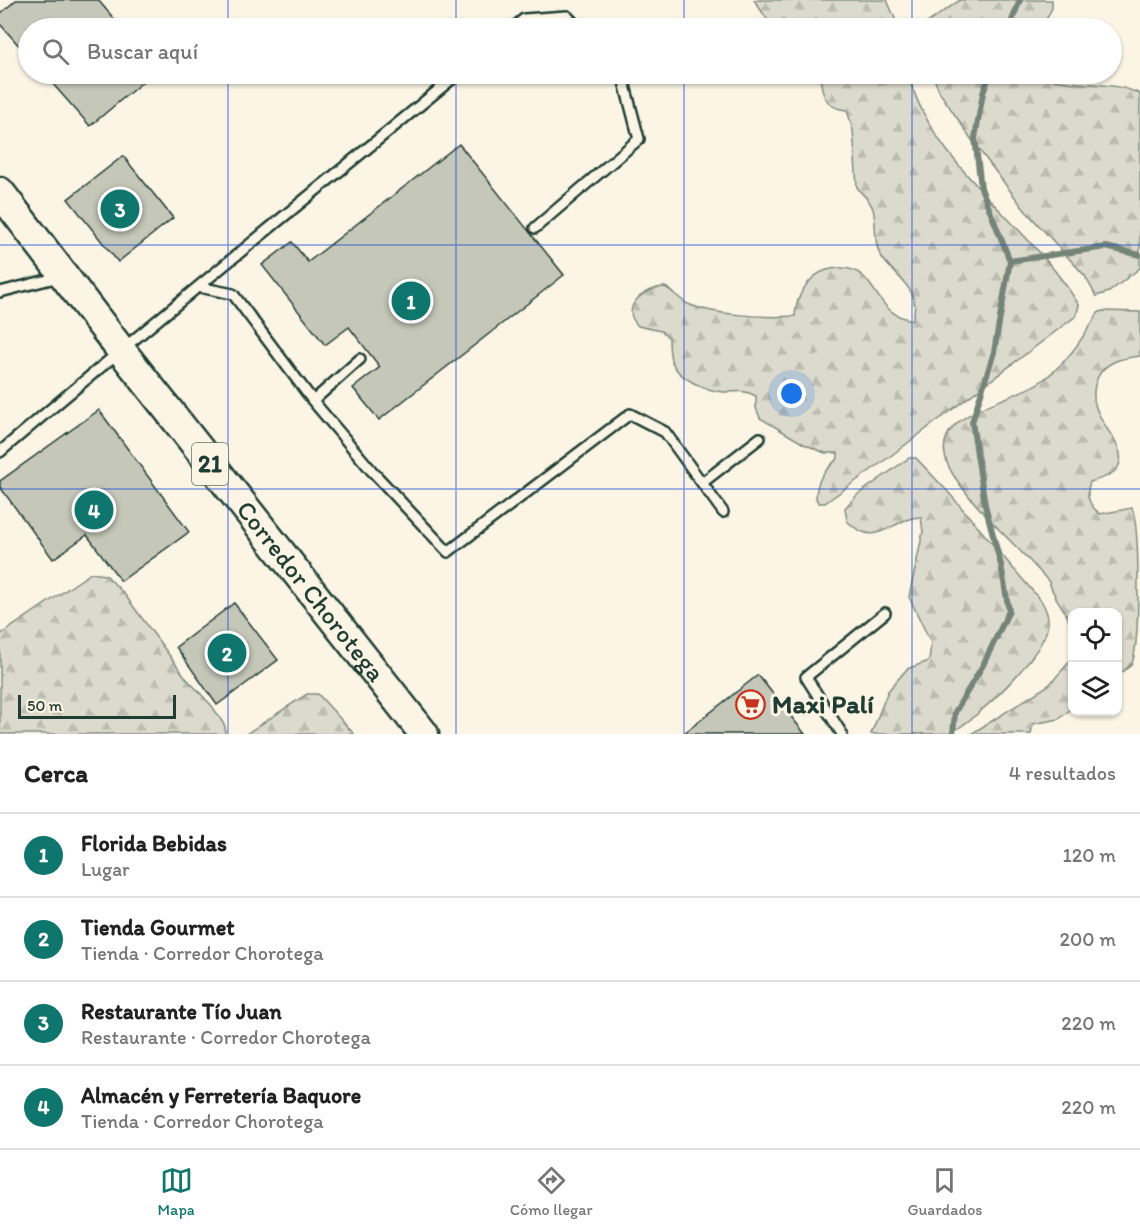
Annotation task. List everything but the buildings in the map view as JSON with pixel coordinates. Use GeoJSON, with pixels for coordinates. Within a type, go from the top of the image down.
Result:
{"type":"FeatureCollection","features":[{"type":"Feature","properties":{"kind":"main road","name":"Corredor Chorotega"},"geometry":{"type":"LineString","coordinates":[[0,192],[120,349],[424,734]]}},
{"type":"Feature","properties":{"kind":"lane"},"geometry":{"type":"LineString","coordinates":[[538,18],[567,16],[569,18]]}},
{"type":"Feature","properties":{"kind":"lane"},"geometry":{"type":"LineString","coordinates":[[0,452],[120,349],[446,84]]}},
{"type":"Feature","properties":{"kind":"lane"},"geometry":{"type":"LineString","coordinates":[[535,228],[639,139],[625,84]]}},
{"type":"Feature","properties":{"kind":"lane"},"geometry":{"type":"LineString","coordinates":[[0,292],[64,276]]}},
{"type":"Feature","properties":{"kind":"lane"},"geometry":{"type":"LineString","coordinates":[[199,287],[233,294],[313,401],[372,471],[448,552],[630,414],[665,432],[723,512]]}},
{"type":"Feature","properties":{"kind":"lane"},"geometry":{"type":"LineString","coordinates":[[313,401],[360,359]]}},
{"type":"Feature","properties":{"kind":"lane"},"geometry":{"type":"LineString","coordinates":[[702,483],[760,438]]}},
{"type":"Feature","properties":{"kind":"lane"},"geometry":{"type":"LineString","coordinates":[[842,734],[806,677],[885,613]]}},
{"type":"Feature","properties":{"kind":"green space"},"geometry":{"type":"Polygon","coordinates":[[[754,0],[887,0],[895,18],[766,18],[754,0]]]}},
{"type":"Feature","properties":{"kind":"green space"},"geometry":{"type":"Polygon","coordinates":[[[960,0],[1052,0],[1052,8],[1047,18],[934,18],[960,0]]]}},
{"type":"Feature","properties":{"kind":"green space"},"geometry":{"type":"Polygon","coordinates":[[[821,84],[912,84],[921,108],[939,139],[961,168],[1058,275],[1079,305],[1076,316],[888,458],[825,503],[819,503],[816,499],[817,486],[825,472],[838,458],[838,453],[825,453],[804,444],[760,418],[756,408],[756,396],[752,394],[717,391],[702,387],[687,379],[680,374],[672,362],[669,338],[661,331],[638,326],[631,311],[637,299],[643,294],[665,287],[688,304],[711,311],[770,317],[795,316],[800,294],[810,280],[824,271],[841,268],[860,274],[891,311],[912,320],[915,309],[911,291],[881,256],[877,245],[873,209],[857,187],[853,130],[847,110],[836,108],[828,102],[821,84]]]}},
{"type":"Feature","properties":{"kind":"green space"},"geometry":{"type":"Polygon","coordinates":[[[936,84],[1094,84],[1119,87],[1140,94],[1140,268],[1109,292],[1096,296],[1085,276],[1024,209],[940,93],[936,84]]]}},
{"type":"Feature","properties":{"kind":"green space"},"geometry":{"type":"Polygon","coordinates":[[[1102,311],[1140,312],[1140,356],[1121,359],[1109,364],[1097,379],[1094,392],[1095,404],[1120,453],[1120,462],[1113,473],[1090,482],[1088,492],[1089,500],[1100,514],[1132,508],[1135,519],[1138,610],[1135,651],[1132,663],[1122,672],[1122,608],[1068,608],[1068,619],[1049,582],[964,490],[954,476],[945,455],[946,439],[955,425],[970,414],[1025,390],[1050,375],[1073,351],[1098,313],[1102,311]]]}},
{"type":"Feature","properties":{"kind":"green space"},"geometry":{"type":"Polygon","coordinates":[[[909,458],[916,458],[949,493],[1042,602],[1047,613],[1048,624],[1044,637],[1023,668],[992,701],[962,726],[950,733],[871,734],[888,691],[907,669],[929,661],[931,643],[909,597],[923,532],[921,517],[910,518],[884,531],[867,533],[858,530],[847,521],[845,508],[857,495],[909,458]]]}},
{"type":"Feature","properties":{"kind":"green space"},"geometry":{"type":"Polygon","coordinates":[[[91,573],[106,575],[125,595],[186,678],[212,706],[225,726],[225,734],[0,734],[0,635],[91,573]]]}},
{"type":"Feature","properties":{"kind":"green space"},"geometry":{"type":"Polygon","coordinates":[[[1068,664],[1068,711],[1059,719],[1033,724],[1031,734],[971,734],[1049,685],[1068,664]]]}},
{"type":"Feature","properties":{"kind":"green space"},"geometry":{"type":"Polygon","coordinates":[[[307,694],[318,694],[354,734],[246,734],[307,694]]]}},
{"type":"Feature","properties":{"kind":"waterway"},"geometry":{"type":"LineString","coordinates":[[1013,18],[1020,0]]}},
{"type":"Feature","properties":{"kind":"waterway"},"geometry":{"type":"LineString","coordinates":[[953,734],[955,712],[983,665],[1009,611],[1001,565],[985,505],[972,422],[994,352],[1010,261],[981,188],[975,138],[986,84]]}},
{"type":"Feature","properties":{"kind":"waterway"},"geometry":{"type":"LineString","coordinates":[[1010,261],[1106,247],[1140,255]]}},
{"type":"Feature","properties":{"kind":"place","name":"Restaurante Tío Juan"},"geometry":{"type":"Point","coordinates":[120,209]}},
{"type":"Feature","properties":{"kind":"place","name":"Florida Bebidas"},"geometry":{"type":"Point","coordinates":[411,301]}},
{"type":"Feature","properties":{"kind":"place","name":"Almacén y Ferretería Baquore"},"geometry":{"type":"Point","coordinates":[94,510]}},
{"type":"Feature","properties":{"kind":"place","name":"Tienda Gourmet"},"geometry":{"type":"Point","coordinates":[227,653]}},
{"type":"Feature","properties":{"kind":"place","name":"Maxi Palí"},"geometry":{"type":"Point","coordinates":[751,704]}}]}
